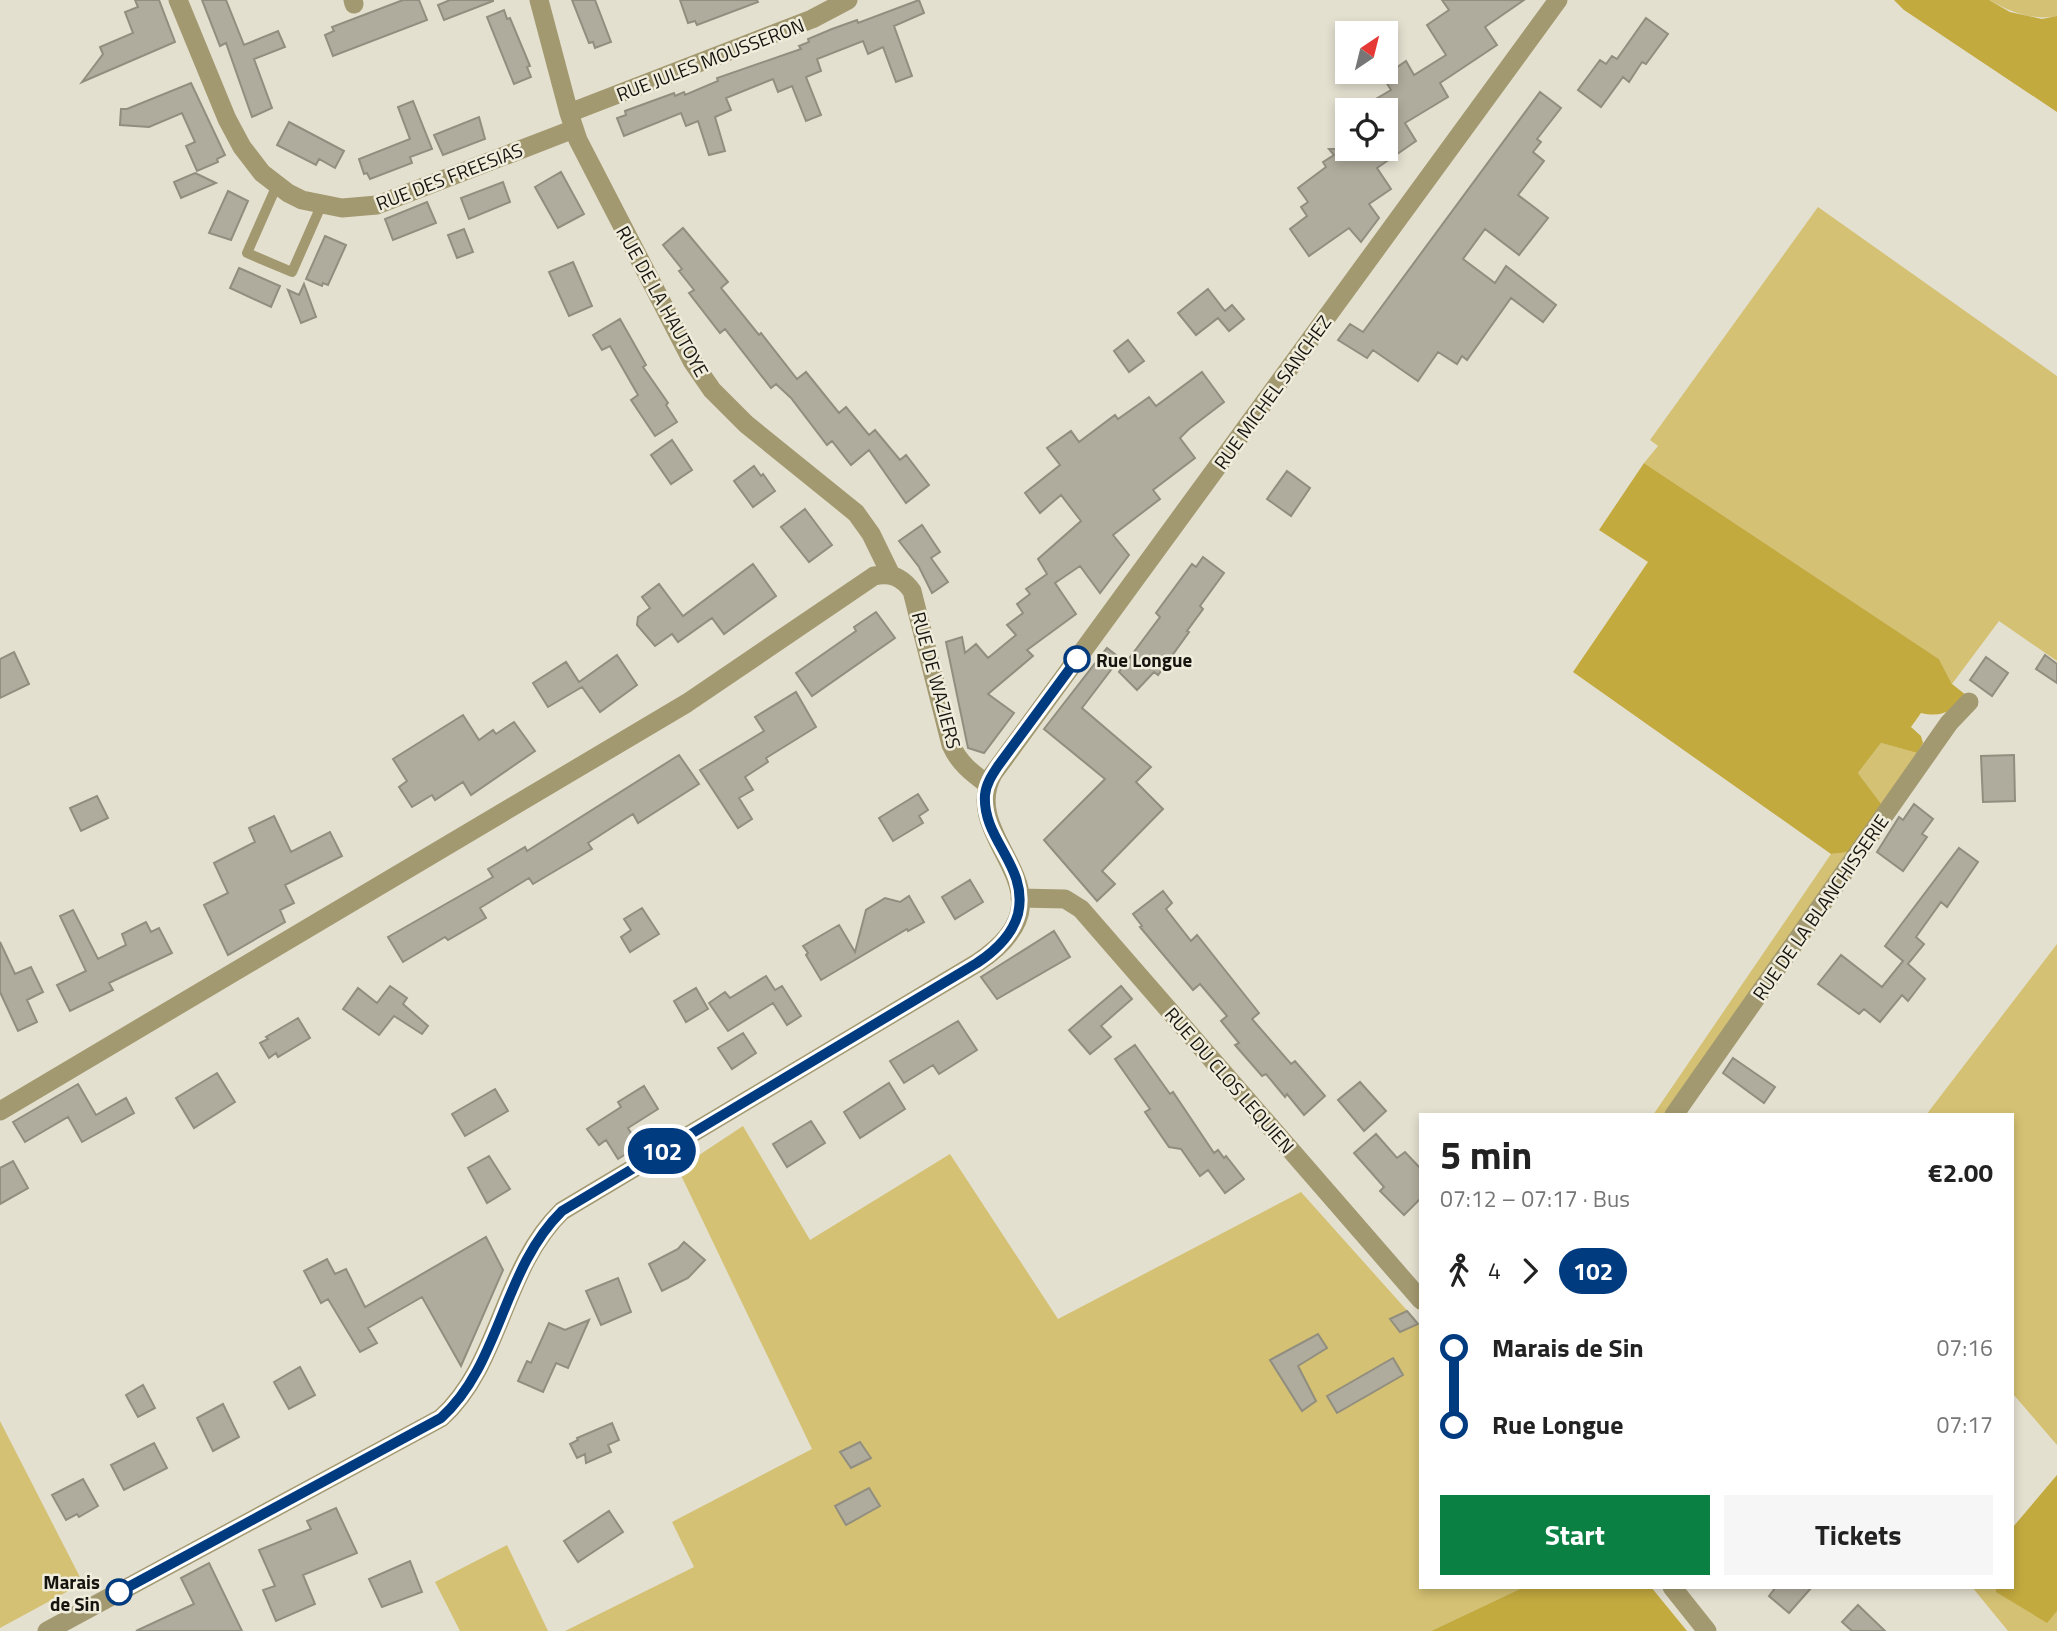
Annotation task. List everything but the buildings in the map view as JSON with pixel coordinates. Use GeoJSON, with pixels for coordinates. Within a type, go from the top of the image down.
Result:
{"type":"FeatureCollection","features":[{"type":"Feature","properties":{"kind":"street","name":"RUE DES FREESIAS"},"geometry":{"type":"LineString","coordinates":[[178,0],[232,131],[252,162],[277,185],[302,200],[341,208],[377,205],[571,121]]}},
{"type":"Feature","properties":{"kind":"street","name":"RUE DE LA HAUTOYE"},"geometry":{"type":"LineString","coordinates":[[539,0],[571,121],[676,332],[702,375],[722,401],[763,440],[856,513],[872,534],[891,575]]}},
{"type":"Feature","properties":{"kind":"street","name":"RUE JULES MOUSSERON"},"geometry":{"type":"LineString","coordinates":[[571,121],[811,19],[848,0]]}},
{"type":"Feature","properties":{"kind":"street","name":"RUE MICHEL SANCHEZ"},"geometry":{"type":"LineString","coordinates":[[988,784],[998,766],[1558,0]]}},
{"type":"Feature","properties":{"kind":"street","name":"RUE DE WAZIERS"},"geometry":{"type":"LineString","coordinates":[[891,575],[907,584],[916,599],[955,754],[967,770],[988,784]]}},
{"type":"Feature","properties":{"kind":"street"},"geometry":{"type":"LineString","coordinates":[[0,1111],[687,703],[874,576],[891,575]]}},
{"type":"Feature","properties":{"kind":"street","name":"RUE DE LA BLANCHISSERIE"},"geometry":{"type":"LineString","coordinates":[[1675,1113],[1949,723],[1969,702]]}},
{"type":"Feature","properties":{"kind":"street"},"geometry":{"type":"LineString","coordinates":[[47,1631],[441,1418],[474,1375],[529,1252],[545,1228],[562,1211],[986,956],[1005,940],[1016,919],[1020,898],[1017,878],[987,816],[985,794],[988,784]]}},
{"type":"Feature","properties":{"kind":"street","name":"RUE DU CLOS LEQUIEN"},"geometry":{"type":"LineString","coordinates":[[1020,898],[1065,899],[1081,909],[1419,1298]]}},
{"type":"Feature","properties":{"kind":"street"},"geometry":{"type":"LineString","coordinates":[[1674,1589],[1707,1631]]}},
{"type":"Feature","properties":{"kind":"lane"},"geometry":{"type":"LineString","coordinates":[[277,185],[247,253],[292,272],[321,205]]}},
{"type":"Feature","properties":{"kind":"shaded area"},"geometry":{"type":"Polygon","coordinates":[[[1894,0],[1989,0],[2010,12],[2042,19],[2057,16],[2057,112],[1904,10],[1894,0]]]}},
{"type":"Feature","properties":{"kind":"shaded area"},"geometry":{"type":"Polygon","coordinates":[[[1989,0],[2057,0],[2057,16],[2022,14],[1989,0]]]}},
{"type":"Feature","properties":{"kind":"shaded area"},"geometry":{"type":"Polygon","coordinates":[[[1818,207],[2057,376],[2057,661],[1999,621],[1952,684],[1939,659],[1644,463],[1658,446],[1650,440],[1818,207]]]}},
{"type":"Feature","properties":{"kind":"shaded area"},"geometry":{"type":"Polygon","coordinates":[[[1644,463],[1939,659],[1952,684],[1966,695],[1941,714],[1921,713],[1911,727],[1921,736],[1923,743],[1917,753],[1881,743],[1858,773],[1882,805],[1850,852],[1831,854],[1573,672],[1648,562],[1599,530],[1644,463]]]}},
{"type":"Feature","properties":{"kind":"shaded area"},"geometry":{"type":"Polygon","coordinates":[[[1881,743],[1917,753],[1882,805],[1858,773],[1881,743]]]}},
{"type":"Feature","properties":{"kind":"shaded area"},"geometry":{"type":"Polygon","coordinates":[[[1850,852],[1668,1113],[1654,1113],[1831,854],[1850,852]]]}},
{"type":"Feature","properties":{"kind":"shaded area"},"geometry":{"type":"Polygon","coordinates":[[[2057,944],[2057,1445],[2014,1395],[2014,1113],[1928,1113],[2057,944]]]}},
{"type":"Feature","properties":{"kind":"shaded area"},"geometry":{"type":"Polygon","coordinates":[[[743,1126],[810,1240],[950,1154],[1058,1319],[1301,1192],[1419,1324],[1419,1589],[1520,1589],[1431,1631],[565,1631],[694,1567],[672,1522],[812,1449],[678,1169],[743,1126]]]}},
{"type":"Feature","properties":{"kind":"shaded area"},"geometry":{"type":"Polygon","coordinates":[[[0,1421],[83,1583],[0,1628],[0,1421]]]}},
{"type":"Feature","properties":{"kind":"shaded area"},"geometry":{"type":"Polygon","coordinates":[[[2057,1475],[2057,1611],[2047,1623],[1996,1592],[1996,1589],[2014,1589],[2014,1526],[2057,1475]]]}},
{"type":"Feature","properties":{"kind":"shaded area"},"geometry":{"type":"Polygon","coordinates":[[[507,1545],[548,1631],[460,1631],[435,1582],[507,1545]]]}},
{"type":"Feature","properties":{"kind":"shaded area"},"geometry":{"type":"Polygon","coordinates":[[[1520,1589],[1653,1589],[1687,1631],[1431,1631],[1520,1589]]]}},
{"type":"Feature","properties":{"kind":"shaded area"},"geometry":{"type":"Polygon","coordinates":[[[1974,1589],[1996,1589],[1997,1592],[2046,1622],[2057,1611],[2057,1631],[2008,1631],[1974,1589]]]}},
{"type":"Feature","properties":{"kind":"bus line","name":"102"},"geometry":{"type":"LineString","coordinates":[[119,1592],[441,1418],[474,1375],[529,1252],[545,1228],[562,1211],[977,963],[1005,940],[1016,919],[1020,888],[1013,868],[992,830],[987,816],[985,794],[998,766],[1077,659]]}},
{"type":"Feature","properties":{"kind":"place","name":"Rue Longue"},"geometry":{"type":"Point","coordinates":[1077,659]}},
{"type":"Feature","properties":{"kind":"place","name":"Marais de Sin"},"geometry":{"type":"Point","coordinates":[119,1592]}}]}
